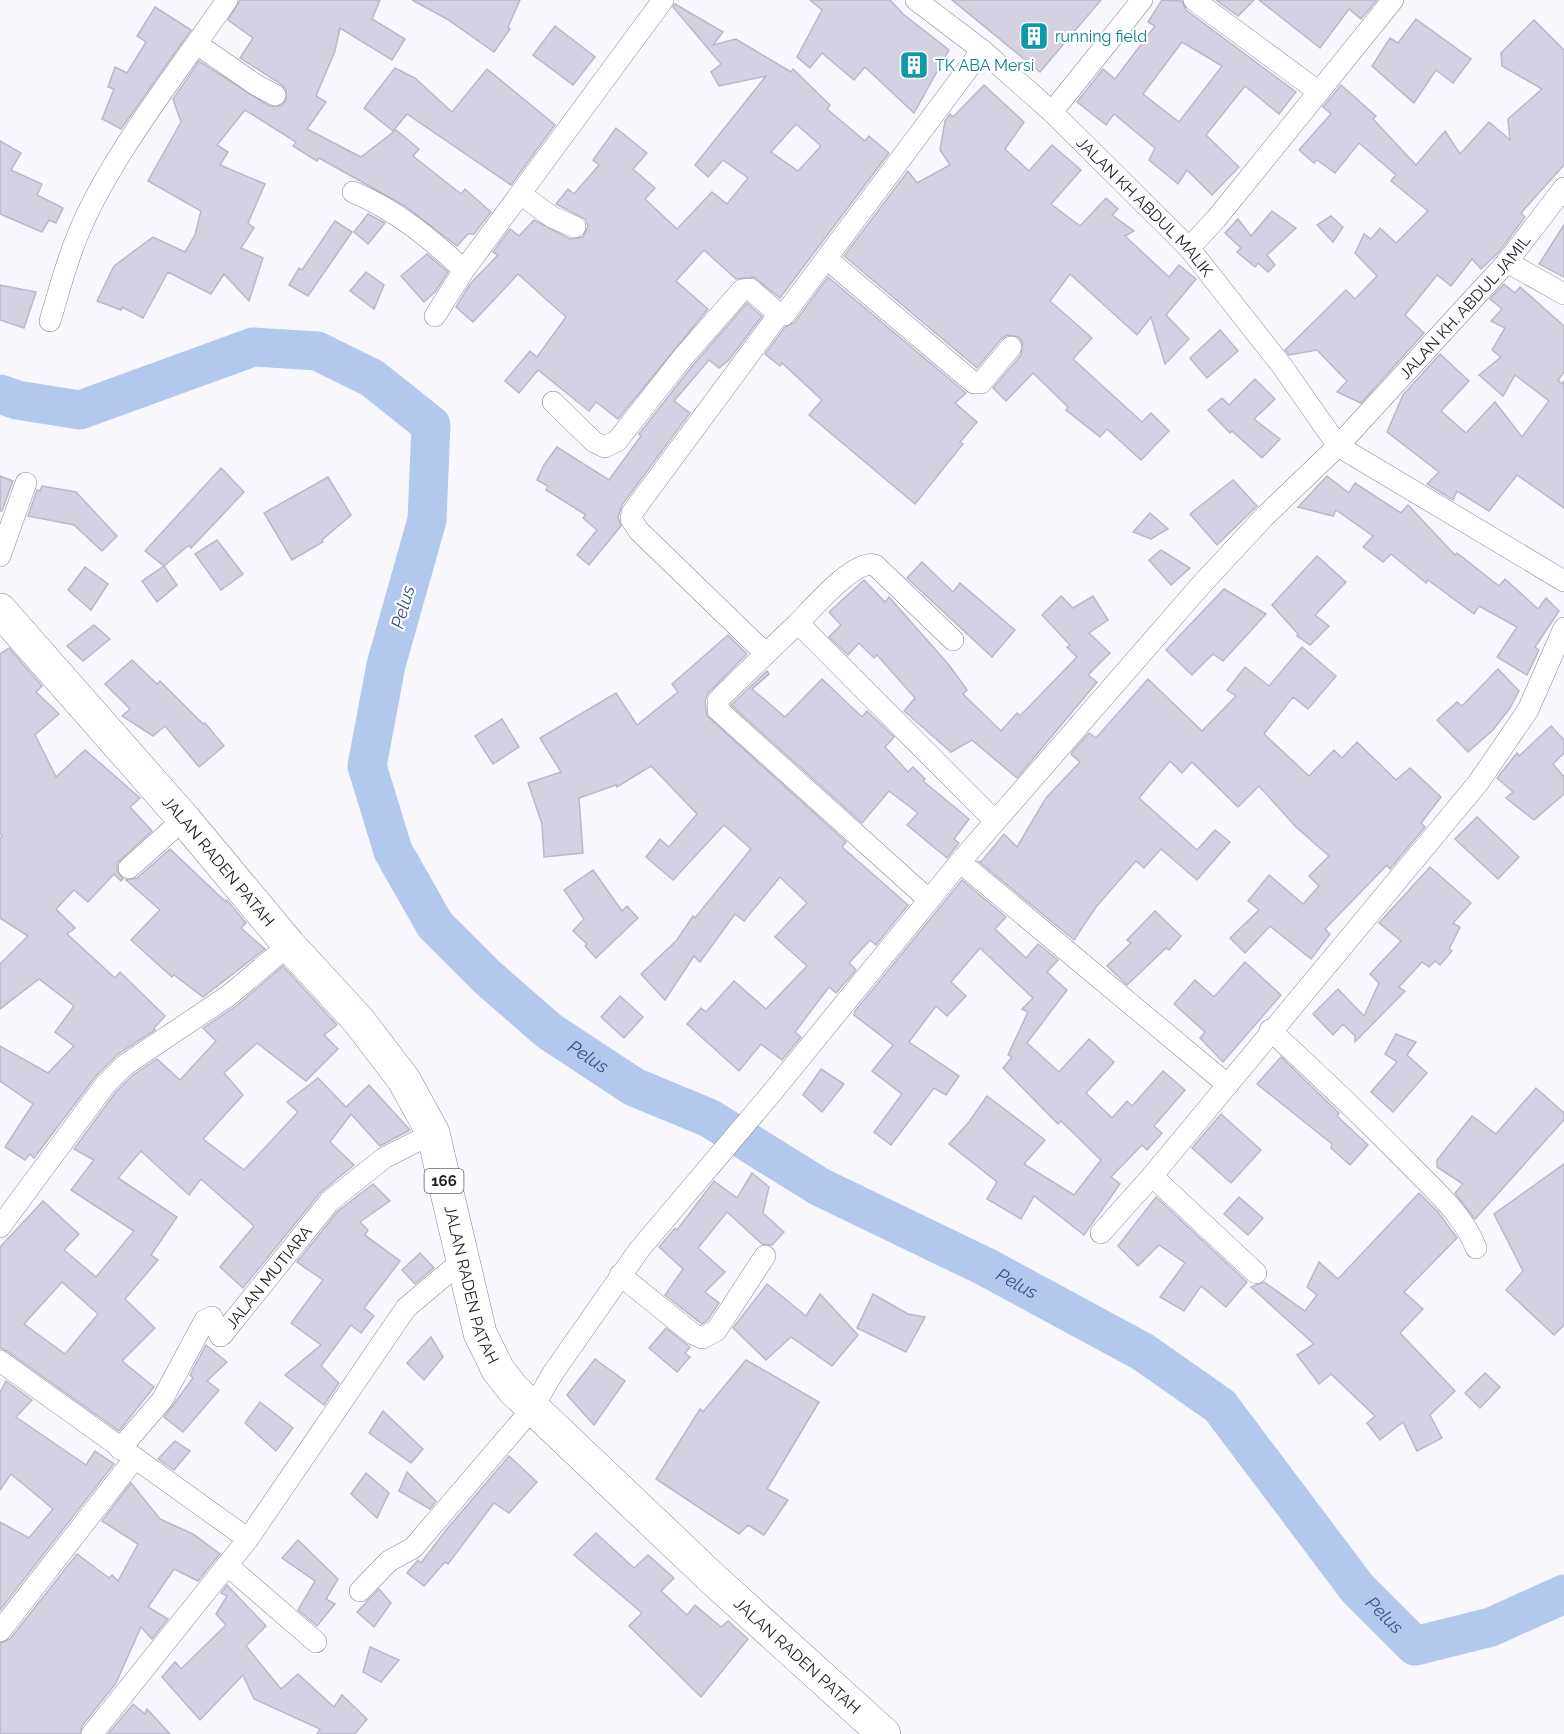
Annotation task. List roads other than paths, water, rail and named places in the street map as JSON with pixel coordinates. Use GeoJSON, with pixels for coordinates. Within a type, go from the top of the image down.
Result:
{"type":"FeatureCollection","features":[{"type":"Feature","properties":{"kind":"main road","name":"JALAN RADEN PATAH"},"geometry":{"type":"LineString","coordinates":[[0,610],[184,819],[289,945],[359,1021],[404,1080],[433,1133],[448,1207],[480,1333],[503,1377],[532,1409],[713,1579],[884,1734]]}},
{"type":"Feature","properties":{"kind":"street"},"geometry":{"type":"LineString","coordinates":[[50,321],[75,241],[105,183],[227,0]]}},
{"type":"Feature","properties":{"kind":"street"},"geometry":{"type":"LineString","coordinates":[[435,316],[464,270],[522,195],[663,0]]}},
{"type":"Feature","properties":{"kind":"street","name":"JALAN KH ABDUL MALIK"},"geometry":{"type":"LineString","coordinates":[[915,0],[982,50],[1060,102],[1193,244],[1341,443]]}},
{"type":"Feature","properties":{"kind":"street"},"geometry":{"type":"LineString","coordinates":[[1060,102],[1142,0]]}},
{"type":"Feature","properties":{"kind":"street"},"geometry":{"type":"LineString","coordinates":[[1194,0],[1319,92]]}},
{"type":"Feature","properties":{"kind":"street"},"geometry":{"type":"LineString","coordinates":[[1193,244],[1216,219],[1393,0]]}},
{"type":"Feature","properties":{"kind":"street"},"geometry":{"type":"LineString","coordinates":[[197,44],[256,86],[275,95]]}},
{"type":"Feature","properties":{"kind":"street"},"geometry":{"type":"LineString","coordinates":[[553,402],[594,442],[605,447],[617,441],[670,374],[742,290],[753,290],[779,314],[782,316],[786,313],[982,50]]}},
{"type":"Feature","properties":{"kind":"street","name":"JALAN KH. ABDUL JAMIL"},"geometry":{"type":"LineString","coordinates":[[360,1591],[392,1559],[413,1548],[532,1409],[553,1373],[620,1275],[700,1175],[770,1095],[995,821],[1201,585],[1264,517],[1360,423],[1507,262],[1564,188]]}},
{"type":"Feature","properties":{"kind":"street"},"geometry":{"type":"LineString","coordinates":[[353,192],[376,202],[432,240],[464,270]]}},
{"type":"Feature","properties":{"kind":"street"},"geometry":{"type":"LineString","coordinates":[[522,195],[552,217],[575,228]]}},
{"type":"Feature","properties":{"kind":"street"},"geometry":{"type":"LineString","coordinates":[[827,259],[974,383],[981,383],[1011,347]]}},
{"type":"Feature","properties":{"kind":"street"},"geometry":{"type":"LineString","coordinates":[[1507,262],[1564,294]]}},
{"type":"Feature","properties":{"kind":"street"},"geometry":{"type":"LineString","coordinates":[[766,654],[639,531],[631,519],[632,513],[779,314]]}},
{"type":"Feature","properties":{"kind":"street"},"geometry":{"type":"LineString","coordinates":[[1341,443],[1564,581]]}},
{"type":"Feature","properties":{"kind":"street"},"geometry":{"type":"LineString","coordinates":[[0,555],[26,483]]}},
{"type":"Feature","properties":{"kind":"street"},"geometry":{"type":"LineString","coordinates":[[929,900],[718,710],[718,701],[855,568],[868,563],[875,565],[953,640]]}},
{"type":"Feature","properties":{"kind":"street"},"geometry":{"type":"LineString","coordinates":[[798,623],[995,821]]}},
{"type":"Feature","properties":{"kind":"street"},"geometry":{"type":"LineString","coordinates":[[1101,1233],[1152,1176],[1228,1085],[1270,1030],[1478,783],[1528,710],[1564,628]]}},
{"type":"Feature","properties":{"kind":"street"},"geometry":{"type":"LineString","coordinates":[[129,868],[184,819]]}},
{"type":"Feature","properties":{"kind":"street"},"geometry":{"type":"LineString","coordinates":[[960,862],[1228,1085]]}},
{"type":"Feature","properties":{"kind":"street"},"geometry":{"type":"LineString","coordinates":[[2,1220],[105,1085],[125,1065],[228,996],[289,945]]}},
{"type":"Feature","properties":{"kind":"street"},"geometry":{"type":"LineString","coordinates":[[1270,1030],[1357,1110],[1441,1197],[1467,1227],[1476,1248]]}},
{"type":"Feature","properties":{"kind":"street","name":"JALAN MUTIARA"},"geometry":{"type":"LineString","coordinates":[[127,1453],[162,1400],[205,1320],[212,1317],[222,1335],[329,1202],[384,1158],[433,1133]]}},
{"type":"Feature","properties":{"kind":"street"},"geometry":{"type":"LineString","coordinates":[[1152,1176],[1256,1273]]}},
{"type":"Feature","properties":{"kind":"street"},"geometry":{"type":"LineString","coordinates":[[620,1275],[693,1334],[702,1338],[716,1331],[765,1256]]}},
{"type":"Feature","properties":{"kind":"street"},"geometry":{"type":"LineString","coordinates":[[92,1734],[248,1539],[406,1308],[463,1260]]}},
{"type":"Feature","properties":{"kind":"street"},"geometry":{"type":"LineString","coordinates":[[0,1361],[248,1539]]}},
{"type":"Feature","properties":{"kind":"street"},"geometry":{"type":"LineString","coordinates":[[0,1630],[127,1453]]}},
{"type":"Feature","properties":{"kind":"street"},"geometry":{"type":"LineString","coordinates":[[226,1565],[316,1642]]}},
{"type":"Feature","properties":{"kind":"waterway","name":"Pelus"},"geometry":{"type":"LineString","coordinates":[[0,394],[17,400],[80,410],[253,347],[317,351],[372,378],[431,425],[427,520],[386,665],[367,766],[393,851],[435,925],[486,976],[549,1031],[634,1087],[709,1118],[820,1187],[986,1267],[1143,1352],[1220,1406],[1357,1588],[1415,1646],[1491,1627],[1564,1594]]}},
{"type":"Feature","properties":{"kind":"place","name":"running field"},"geometry":{"type":"Point","coordinates":[1034,36]}},
{"type":"Feature","properties":{"kind":"place","name":"TK ABA Mersi"},"geometry":{"type":"Point","coordinates":[914,65]}}]}
